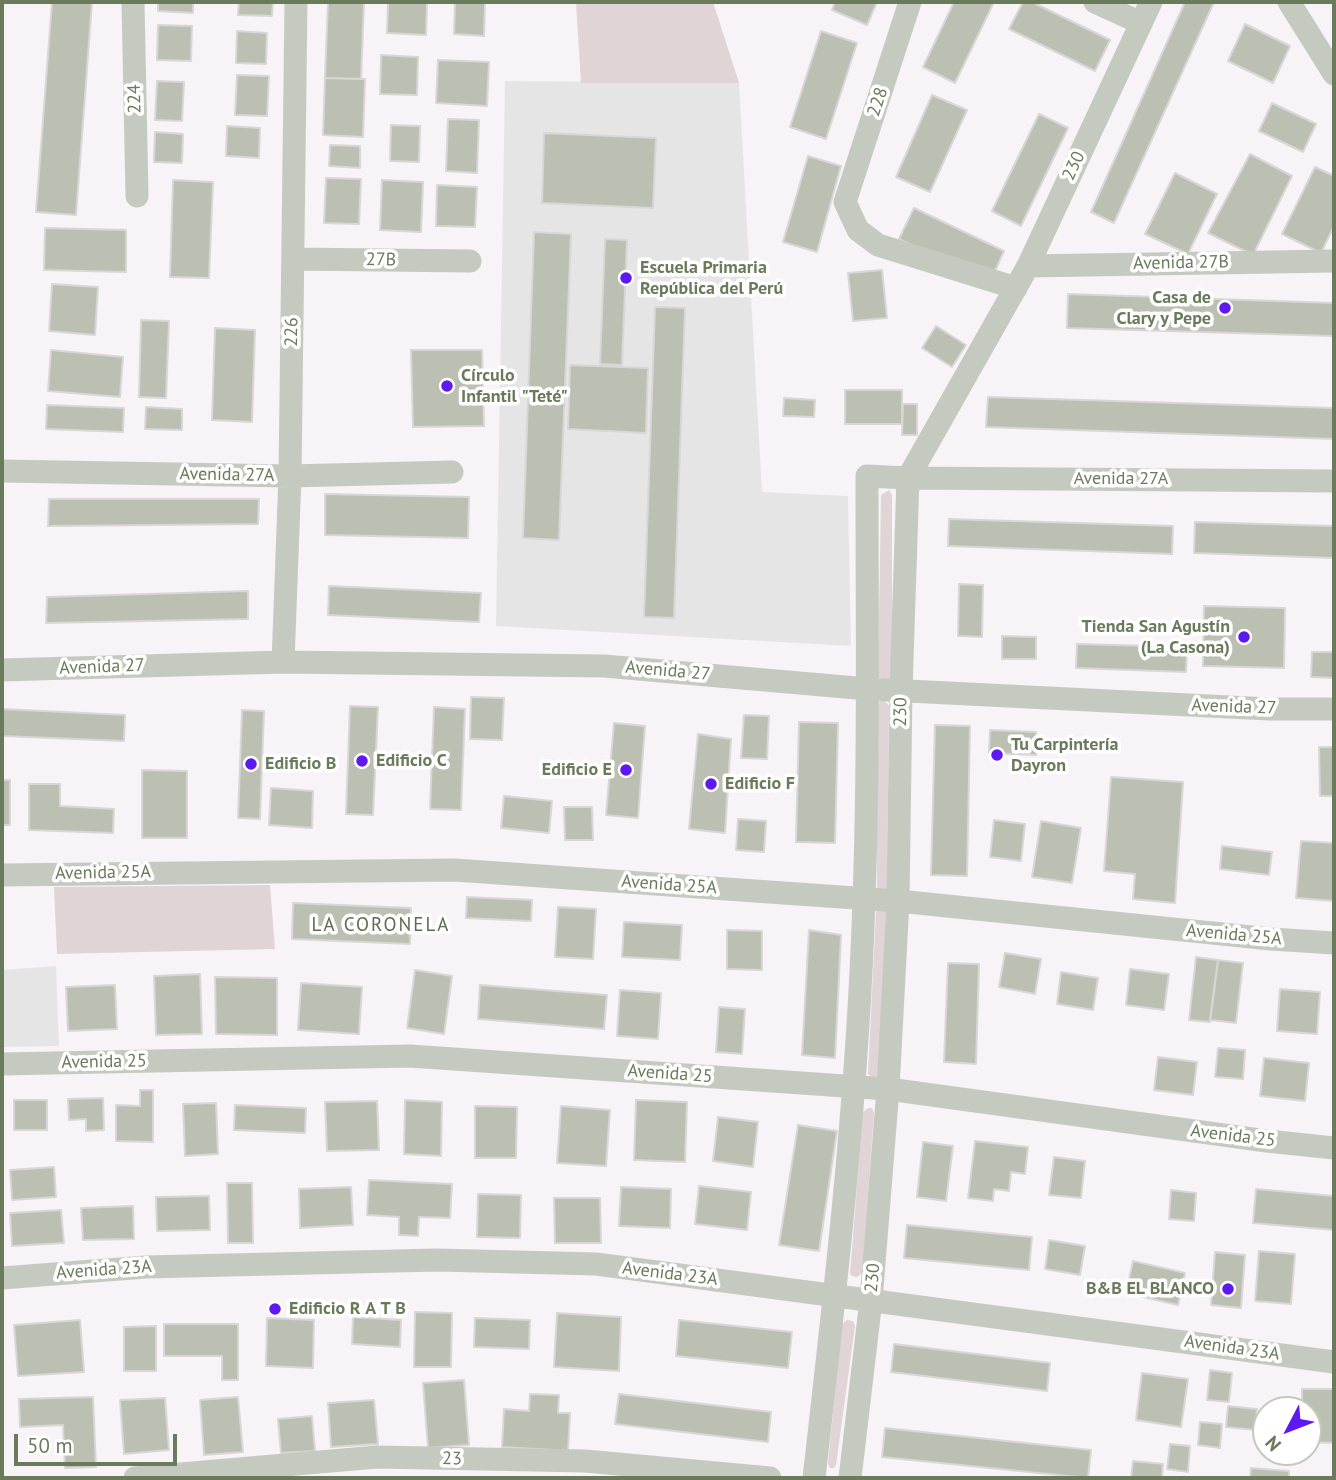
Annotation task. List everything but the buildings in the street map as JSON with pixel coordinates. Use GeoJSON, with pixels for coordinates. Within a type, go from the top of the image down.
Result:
{"type":"FeatureCollection","features":[{"type":"Feature","properties":{"kind":"street","name":"224"},"geometry":{"type":"LineString","coordinates":[[133,2],[137,196]]}},
{"type":"Feature","properties":{"kind":"street","name":"226"},"geometry":{"type":"LineString","coordinates":[[283,662],[290,476],[296,2]]}},
{"type":"Feature","properties":{"kind":"street","name":"228"},"geometry":{"type":"LineString","coordinates":[[910,2],[845,202],[858,230],[878,245],[1016,288]]}},
{"type":"Feature","properties":{"kind":"street"},"geometry":{"type":"LineString","coordinates":[[1095,2],[1141,23]]}},
{"type":"Feature","properties":{"kind":"street","name":"230"},"geometry":{"type":"LineString","coordinates":[[850,1478],[871,1300],[888,1089],[898,901],[908,478],[1028,266],[1151,2]]}},
{"type":"Feature","properties":{"kind":"street"},"geometry":{"type":"LineString","coordinates":[[1289,2],[1334,74]]}},
{"type":"Feature","properties":{"kind":"street","name":"27B"},"geometry":{"type":"LineString","coordinates":[[293,259],[470,261]]}},
{"type":"Feature","properties":{"kind":"street","name":"Avenida 27B"},"geometry":{"type":"LineString","coordinates":[[1028,266],[1334,261]]}},
{"type":"Feature","properties":{"kind":"street","name":"Avenida 27A"},"geometry":{"type":"LineString","coordinates":[[2,471],[290,476],[452,472]]}},
{"type":"Feature","properties":{"kind":"street","name":"230"},"geometry":{"type":"LineString","coordinates":[[814,1478],[835,1296],[854,1086],[864,899],[868,690],[867,475]]}},
{"type":"Feature","properties":{"kind":"street","name":"Avenida 27A"},"geometry":{"type":"LineString","coordinates":[[867,475],[908,478],[1334,481]]}},
{"type":"Feature","properties":{"kind":"street","name":"Avenida 27"},"geometry":{"type":"LineString","coordinates":[[2,670],[283,662],[604,666],[868,690],[1269,709],[1334,709]]}},
{"type":"Feature","properties":{"kind":"street","name":"Avenida 25A"},"geometry":{"type":"LineString","coordinates":[[2,875],[455,870],[898,901],[1334,943]]}},
{"type":"Feature","properties":{"kind":"street","name":"Avenida 25"},"geometry":{"type":"LineString","coordinates":[[2,1064],[410,1056],[888,1089],[1334,1148]]}},
{"type":"Feature","properties":{"kind":"street","name":"Avenida 23A"},"geometry":{"type":"LineString","coordinates":[[2,1278],[146,1267],[437,1260],[596,1264],[1334,1362]]}},
{"type":"Feature","properties":{"kind":"street","name":"23"},"geometry":{"type":"LineString","coordinates":[[135,1478],[377,1457],[584,1461],[770,1478]]}},
{"type":"Feature","properties":{"kind":"shaded area"},"geometry":{"type":"Polygon","coordinates":[[[576,2],[713,2],[739,83],[581,83],[576,2]]]}},
{"type":"Feature","properties":{"kind":"shaded area","name":"Escuela Primaria República del Perú"},"geometry":{"type":"Polygon","coordinates":[[[505,81],[739,83],[762,492],[848,496],[851,646],[496,626],[505,81]]]}},
{"type":"Feature","properties":{"kind":"shaded area"},"geometry":{"type":"Polygon","coordinates":[[[889,490],[892,495],[892,678],[888,681],[878,677],[881,495],[889,490]]]}},
{"type":"Feature","properties":{"kind":"shaded area"},"geometry":{"type":"Polygon","coordinates":[[[885,701],[889,706],[887,889],[880,891],[877,888],[877,705],[885,701]]]}},
{"type":"Feature","properties":{"kind":"shaded area"},"geometry":{"type":"Polygon","coordinates":[[[270,885],[275,949],[57,954],[54,887],[270,885]]]}},
{"type":"Feature","properties":{"kind":"shaded area"},"geometry":{"type":"Polygon","coordinates":[[[880,908],[886,910],[881,1076],[876,1080],[868,1074],[876,912],[880,908]]]}},
{"type":"Feature","properties":{"kind":"shaded area"},"geometry":{"type":"Polygon","coordinates":[[[56,966],[59,1046],[2,1047],[2,970],[56,966]]]}},
{"type":"Feature","properties":{"kind":"shaded area"},"geometry":{"type":"Polygon","coordinates":[[[872,1108],[874,1113],[862,1273],[857,1277],[850,1273],[863,1112],[872,1108]]]}},
{"type":"Feature","properties":{"kind":"shaded area"},"geometry":{"type":"Polygon","coordinates":[[[847,1320],[853,1321],[855,1326],[836,1465],[830,1468],[828,1463],[842,1324],[847,1320]]]}},
{"type":"Feature","properties":{"kind":"place","name":"Escuela Primaria República del Perú"},"geometry":{"type":"Point","coordinates":[626,278]}},
{"type":"Feature","properties":{"kind":"place","name":"Casa de Clary y Pepe"},"geometry":{"type":"Point","coordinates":[1225,308]}},
{"type":"Feature","properties":{"kind":"place","name":"Círculo Infantil \"Teté\""},"geometry":{"type":"Point","coordinates":[447,386]}},
{"type":"Feature","properties":{"kind":"place","name":"Tienda San Agustín (La Casona)"},"geometry":{"type":"Point","coordinates":[1244,637]}},
{"type":"Feature","properties":{"kind":"place","name":"Tu Carpintería Dayron"},"geometry":{"type":"Point","coordinates":[997,755]}},
{"type":"Feature","properties":{"kind":"place","name":"Edificio C"},"geometry":{"type":"Point","coordinates":[362,761]}},
{"type":"Feature","properties":{"kind":"place","name":"Edificio B"},"geometry":{"type":"Point","coordinates":[251,764]}},
{"type":"Feature","properties":{"kind":"place","name":"Edificio E"},"geometry":{"type":"Point","coordinates":[626,770]}},
{"type":"Feature","properties":{"kind":"place","name":"Edificio F"},"geometry":{"type":"Point","coordinates":[711,784]}},
{"type":"Feature","properties":{"kind":"place","name":"B&B EL BLANCO"},"geometry":{"type":"Point","coordinates":[1228,1289]}},
{"type":"Feature","properties":{"kind":"place","name":"Edificio R A T B"},"geometry":{"type":"Point","coordinates":[275,1309]}},
{"type":"Feature","properties":{"kind":"district","name":"LA CORONELA"},"geometry":{"type":"Point","coordinates":[381,926]}}]}
